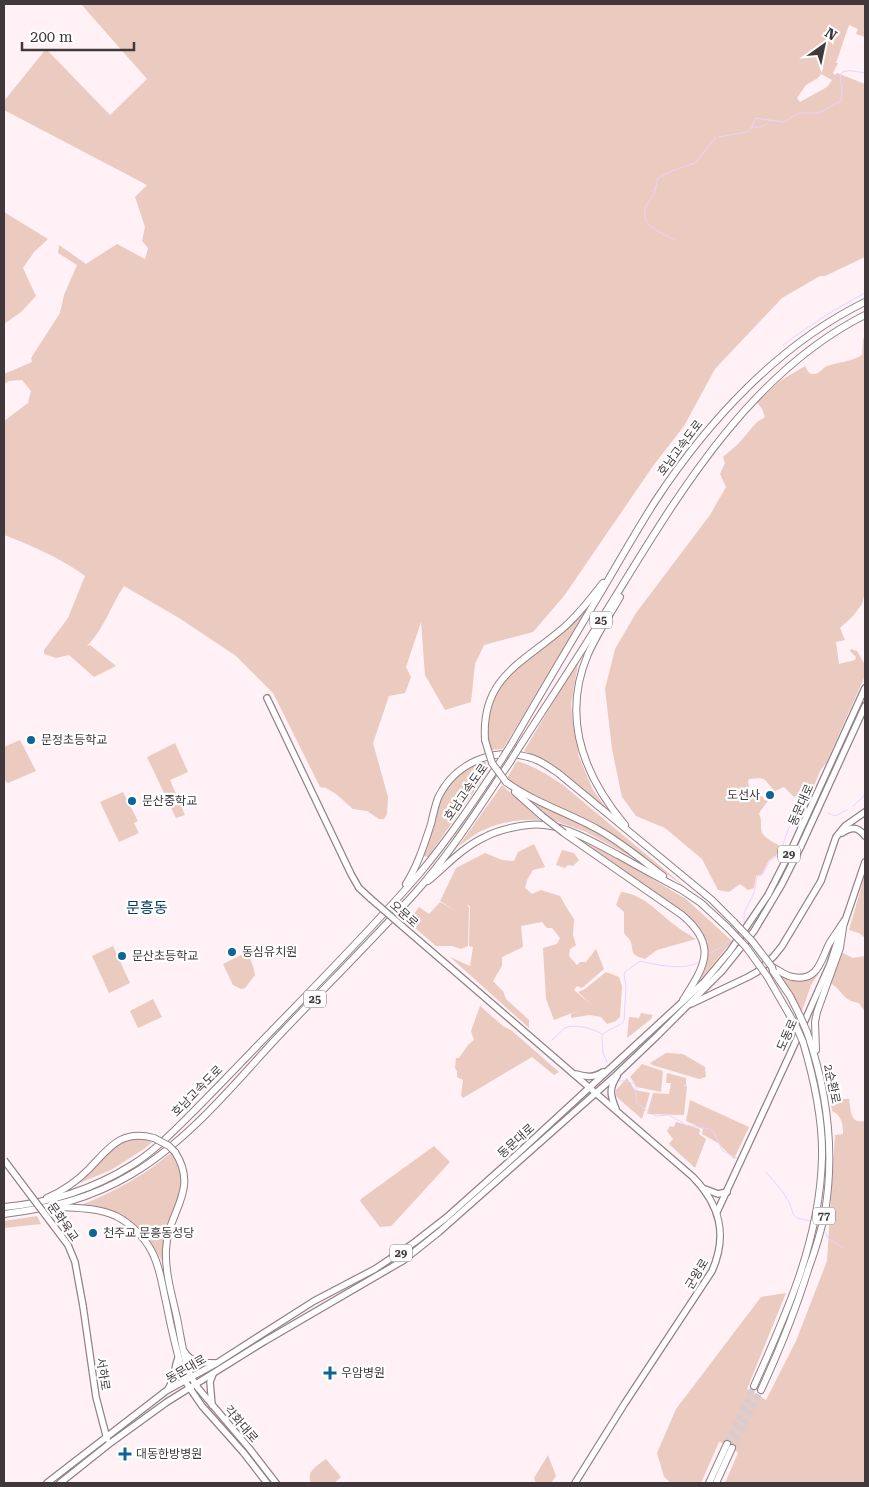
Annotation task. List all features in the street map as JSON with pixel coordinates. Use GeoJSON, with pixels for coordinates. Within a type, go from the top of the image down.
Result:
{"type":"FeatureCollection","features":[{"type":"Feature","properties":{"kind":"highway","name":"호남고속도로"},"geometry":{"type":"LineString","coordinates":[[4,1206],[61,1198],[82,1191],[133,1165],[163,1141],[202,1104],[362,938],[442,846],[474,802],[512,744],[656,500],[707,430],[733,401],[790,350],[818,329],[848,310],[865,302]]}},
{"type":"Feature","properties":{"kind":"highway","name":"호남고속도로"},"geometry":{"type":"LineString","coordinates":[[4,1214],[53,1206],[88,1197],[114,1185],[166,1150],[233,1086],[416,892],[472,818],[510,762],[680,493],[726,432],[769,386],[799,359],[865,315]]}},
{"type":"Feature","properties":{"kind":"highway"},"geometry":{"type":"LineString","coordinates":[[637,839],[614,812],[592,778],[579,737],[576,713],[578,696],[581,678],[594,642],[672,512],[680,493]]}},
{"type":"Feature","properties":{"kind":"highway"},"geometry":{"type":"LineString","coordinates":[[617,566],[575,618],[524,658],[499,682],[487,707],[484,726],[485,740],[492,763],[522,799],[564,833],[682,914],[696,928],[704,946],[703,964],[699,976],[684,1004]]}},
{"type":"Feature","properties":{"kind":"highway"},"geometry":{"type":"LineString","coordinates":[[393,904],[417,865],[438,798],[446,785],[466,765],[489,756],[511,754],[530,757],[542,763],[558,773],[637,839]]}},
{"type":"Feature","properties":{"kind":"highway"},"geometry":{"type":"LineString","coordinates":[[506,782],[521,793],[600,830],[682,890]]}},
{"type":"Feature","properties":{"kind":"highway"},"geometry":{"type":"LineString","coordinates":[[416,892],[455,857],[485,836],[520,827],[544,825],[572,832],[594,842],[682,890]]}},
{"type":"Feature","properties":{"kind":"highway","name":"2순환로"},"geometry":{"type":"LineString","coordinates":[[637,839],[712,900],[752,941],[774,969],[790,996],[807,1032],[825,1099],[830,1160],[825,1210],[820,1234],[782,1345],[761,1390]]}},
{"type":"Feature","properties":{"kind":"highway","name":"2순환로"},"geometry":{"type":"LineString","coordinates":[[682,890],[701,903],[728,928],[746,947],[767,976],[796,1026],[803,1042],[815,1088],[820,1122],[822,1157],[817,1210],[807,1253],[792,1299],[754,1386]]}},
{"type":"Feature","properties":{"kind":"highway"},"geometry":{"type":"LineString","coordinates":[[774,969],[788,976],[800,978],[814,972],[820,966],[829,944],[844,921]]}},
{"type":"Feature","properties":{"kind":"highway"},"geometry":{"type":"LineString","coordinates":[[817,1064],[815,1022],[840,948],[844,921]]}},
{"type":"Feature","properties":{"kind":"highway"},"geometry":{"type":"LineString","coordinates":[[4,1206],[41,1200],[58,1193],[88,1170],[106,1150],[123,1139],[139,1136],[154,1138],[176,1152],[183,1165],[185,1181],[184,1190],[168,1234],[166,1263],[188,1379]]}},
{"type":"Feature","properties":{"kind":"highway"},"geometry":{"type":"LineString","coordinates":[[53,1206],[102,1211],[117,1217],[133,1228],[144,1239],[152,1252],[160,1274],[178,1358],[188,1379]]}},
{"type":"Feature","properties":{"kind":"highway"},"geometry":{"type":"LineString","coordinates":[[709,1483],[730,1446],[716,1483]]}},
{"type":"Feature","properties":{"kind":"main road","name":"동문대로"},"geometry":{"type":"LineString","coordinates":[[47,1483],[189,1387],[214,1374],[265,1340],[404,1260],[439,1232],[596,1093],[657,1036],[721,962],[748,927],[768,895],[793,846],[865,688]]}},
{"type":"Feature","properties":{"kind":"main road","name":"오문로"},"geometry":{"type":"LineString","coordinates":[[266,698],[359,888],[596,1093]]}},
{"type":"Feature","properties":{"kind":"main road","name":"동문대로"},"geometry":{"type":"LineString","coordinates":[[60,1483],[166,1392],[314,1302],[399,1254],[431,1231],[614,1065],[722,972],[754,931],[768,908],[800,848],[865,706]]}},
{"type":"Feature","properties":{"kind":"main road","name":"동문대로"},"geometry":{"type":"LineString","coordinates":[[684,1004],[748,977],[757,972],[778,952],[821,881],[836,837],[845,826],[865,812]]}},
{"type":"Feature","properties":{"kind":"main road"},"geometry":{"type":"LineString","coordinates":[[836,837],[851,828],[857,828],[865,836]]}},
{"type":"Feature","properties":{"kind":"main road","name":"도동로"},"geometry":{"type":"LineString","coordinates":[[717,1212],[830,964],[865,862]]}},
{"type":"Feature","properties":{"kind":"main road"},"geometry":{"type":"LineString","coordinates":[[574,1074],[595,1076],[614,1065]]}},
{"type":"Feature","properties":{"kind":"main road"},"geometry":{"type":"LineString","coordinates":[[616,1111],[610,1090],[622,1068]]}},
{"type":"Feature","properties":{"kind":"main road","name":"군왕로"},"geometry":{"type":"LineString","coordinates":[[575,1483],[712,1271],[720,1247],[720,1226],[717,1212],[704,1189],[693,1176],[596,1093]]}},
{"type":"Feature","properties":{"kind":"main road","name":"문화육교"},"geometry":{"type":"LineString","coordinates":[[4,1160],[68,1246],[77,1269],[82,1306]]}},
{"type":"Feature","properties":{"kind":"main road"},"geometry":{"type":"LineString","coordinates":[[474,1201],[475,1196],[484,1187],[483,1185]]}},
{"type":"Feature","properties":{"kind":"main road"},"geometry":{"type":"LineString","coordinates":[[704,1189],[718,1194],[727,1192]]}},
{"type":"Feature","properties":{"kind":"main road","name":"서하로"},"geometry":{"type":"LineString","coordinates":[[82,1306],[96,1397],[108,1441]]}},
{"type":"Feature","properties":{"kind":"main road"},"geometry":{"type":"LineString","coordinates":[[183,1349],[190,1358],[200,1363],[217,1362]]}},
{"type":"Feature","properties":{"kind":"main road"},"geometry":{"type":"LineString","coordinates":[[166,1392],[173,1381],[174,1368],[178,1358]]}},
{"type":"Feature","properties":{"kind":"main road"},"geometry":{"type":"LineString","coordinates":[[212,1405],[210,1382],[214,1374]]}},
{"type":"Feature","properties":{"kind":"main road","name":"각화대로"},"geometry":{"type":"LineString","coordinates":[[188,1379],[195,1384],[276,1483]]}},
{"type":"Feature","properties":{"kind":"main road","name":"각화대로"},"geometry":{"type":"LineString","coordinates":[[188,1379],[189,1387],[196,1397],[267,1483]]}},
{"type":"Feature","properties":{"kind":"main road"},"geometry":{"type":"LineString","coordinates":[[178,1395],[196,1397]]}},
{"type":"Feature","properties":{"kind":"shaded area"},"geometry":{"type":"Polygon","coordinates":[[[81,4],[865,4],[865,37],[856,34],[858,29],[849,25],[836,63],[838,63],[833,73],[865,84],[865,257],[825,276],[820,276],[782,298],[715,369],[684,426],[653,466],[564,596],[533,632],[484,645],[475,664],[471,702],[445,710],[425,675],[421,622],[406,667],[411,677],[405,693],[389,696],[373,743],[388,797],[387,814],[384,819],[379,819],[367,811],[353,809],[336,794],[320,787],[273,693],[236,656],[179,618],[124,586],[103,625],[87,646],[90,645],[116,666],[94,677],[69,655],[56,658],[44,654],[44,650],[68,618],[85,576],[46,553],[4,535],[4,421],[28,403],[31,391],[22,380],[9,381],[4,384],[4,374],[32,362],[31,358],[60,313],[64,295],[77,265],[58,253],[59,245],[86,264],[117,244],[145,259],[148,248],[142,241],[145,227],[135,197],[147,185],[4,110],[4,101],[46,49],[110,115],[147,79],[81,4]],[[821,74],[806,85],[797,98],[800,102],[827,87],[832,80],[821,74]]]}},
{"type":"Feature","properties":{"kind":"shaded area"},"geometry":{"type":"Polygon","coordinates":[[[4,212],[48,239],[34,252],[23,268],[36,296],[21,312],[4,324],[4,212]]]}},
{"type":"Feature","properties":{"kind":"shaded area"},"geometry":{"type":"Polygon","coordinates":[[[865,337],[865,592],[862,604],[840,628],[845,640],[836,642],[839,664],[855,660],[856,657],[850,651],[851,649],[857,651],[865,662],[865,676],[814,786],[808,784],[805,792],[794,797],[784,787],[775,791],[763,779],[749,779],[750,790],[768,801],[759,814],[761,830],[766,838],[780,846],[778,854],[769,860],[762,874],[756,876],[754,888],[748,890],[740,884],[729,892],[718,890],[702,859],[665,828],[636,816],[622,797],[612,749],[605,689],[615,649],[636,613],[710,515],[726,487],[720,474],[725,463],[723,457],[738,444],[757,422],[765,417],[757,402],[780,381],[805,366],[811,374],[815,374],[827,366],[849,361],[862,355],[863,339],[865,337]]]}},
{"type":"Feature","properties":{"kind":"shaded area"},"geometry":{"type":"Polygon","coordinates":[[[591,602],[503,749],[490,750],[487,736],[488,712],[495,694],[507,676],[591,602]]]}},
{"type":"Feature","properties":{"kind":"shaded area"},"geometry":{"type":"Polygon","coordinates":[[[579,659],[571,704],[579,757],[593,790],[611,815],[543,759],[524,751],[579,659]]]}},
{"type":"Feature","properties":{"kind":"shaded area"},"geometry":{"type":"Polygon","coordinates":[[[20,740],[36,771],[8,783],[4,778],[4,747],[20,740]]]}},
{"type":"Feature","properties":{"kind":"shaded area"},"geometry":{"type":"Polygon","coordinates":[[[175,743],[188,772],[170,780],[185,815],[176,818],[147,757],[175,743]]]}},
{"type":"Feature","properties":{"kind":"shaded area"},"geometry":{"type":"Polygon","coordinates":[[[484,758],[489,770],[428,857],[423,856],[434,814],[442,794],[454,777],[484,758]]]}},
{"type":"Feature","properties":{"kind":"shaded area"},"geometry":{"type":"Polygon","coordinates":[[[517,761],[535,768],[563,785],[684,886],[608,834],[517,788],[507,778],[517,761]]]}},
{"type":"Feature","properties":{"kind":"shaded area"},"geometry":{"type":"Polygon","coordinates":[[[502,785],[540,820],[525,820],[495,825],[478,833],[458,847],[502,785]]]}},
{"type":"Feature","properties":{"kind":"shaded area"},"geometry":{"type":"Polygon","coordinates":[[[123,792],[138,821],[134,823],[139,833],[119,842],[100,802],[123,792]]]}},
{"type":"Feature","properties":{"kind":"shaded area"},"geometry":{"type":"Polygon","coordinates":[[[525,800],[574,820],[637,860],[586,832],[552,820],[525,800]]]}},
{"type":"Feature","properties":{"kind":"shaded area"},"geometry":{"type":"Polygon","coordinates":[[[569,834],[586,840],[686,899],[732,941],[701,979],[707,958],[704,942],[697,928],[569,834]]]}},
{"type":"Feature","properties":{"kind":"shaded area"},"geometry":{"type":"Polygon","coordinates":[[[534,844],[545,867],[533,870],[525,888],[532,894],[541,890],[560,896],[574,919],[573,935],[576,945],[570,949],[569,956],[577,965],[580,962],[586,962],[596,949],[604,969],[582,988],[577,986],[574,990],[592,1005],[578,992],[585,989],[606,972],[619,977],[622,986],[620,1017],[616,1021],[607,1024],[601,1017],[590,1015],[571,1018],[571,1014],[580,1010],[554,1020],[546,999],[543,948],[557,944],[560,938],[552,928],[547,928],[542,922],[521,926],[523,947],[502,957],[502,966],[493,981],[503,991],[506,999],[529,1020],[529,1028],[450,957],[470,966],[473,947],[469,946],[470,906],[466,905],[469,907],[468,946],[461,949],[452,946],[436,946],[408,922],[419,907],[429,914],[440,902],[454,910],[440,901],[456,868],[485,853],[502,860],[514,861],[518,852],[534,844]]]}},
{"type":"Feature","properties":{"kind":"shaded area"},"geometry":{"type":"Polygon","coordinates":[[[562,850],[574,853],[579,860],[573,866],[568,865],[565,868],[556,865],[562,850]]]}},
{"type":"Feature","properties":{"kind":"shaded area"},"geometry":{"type":"Polygon","coordinates":[[[865,874],[865,938],[859,933],[849,930],[865,874]]]}},
{"type":"Feature","properties":{"kind":"shaded area"},"geometry":{"type":"Polygon","coordinates":[[[621,892],[636,896],[696,939],[657,950],[645,959],[636,956],[630,940],[624,933],[624,912],[616,905],[621,892]]]}},
{"type":"Feature","properties":{"kind":"shaded area"},"geometry":{"type":"Polygon","coordinates":[[[113,946],[130,983],[109,993],[92,956],[113,946]]]}},
{"type":"Feature","properties":{"kind":"shaded area"},"geometry":{"type":"Polygon","coordinates":[[[247,952],[255,975],[245,988],[241,989],[233,985],[223,964],[247,952]]]}},
{"type":"Feature","properties":{"kind":"shaded area"},"geometry":{"type":"Polygon","coordinates":[[[841,952],[853,958],[865,956],[865,1012],[859,1003],[849,1000],[830,983],[841,952]]]}},
{"type":"Feature","properties":{"kind":"shaded area"},"geometry":{"type":"Polygon","coordinates":[[[821,967],[811,985],[801,1014],[781,976],[797,979],[821,967]]]}},
{"type":"Feature","properties":{"kind":"shaded area"},"geometry":{"type":"Polygon","coordinates":[[[153,999],[162,1017],[138,1028],[130,1011],[153,999]]]}},
{"type":"Feature","properties":{"kind":"shaded area"},"geometry":{"type":"Polygon","coordinates":[[[480,1006],[559,1072],[554,1075],[532,1057],[463,1098],[461,1095],[463,1080],[457,1077],[455,1068],[456,1058],[459,1058],[474,1040],[471,1031],[480,1006]]]}},
{"type":"Feature","properties":{"kind":"shaded area"},"geometry":{"type":"Polygon","coordinates":[[[641,1013],[653,1015],[651,1019],[627,1038],[629,1017],[639,1018],[641,1013]]]}},
{"type":"Feature","properties":{"kind":"shaded area"},"geometry":{"type":"Polygon","coordinates":[[[666,1053],[683,1054],[705,1067],[706,1077],[699,1079],[650,1063],[666,1053]]]}},
{"type":"Feature","properties":{"kind":"shaded area"},"geometry":{"type":"Polygon","coordinates":[[[642,1064],[663,1071],[661,1092],[637,1087],[630,1077],[642,1064]]]}},
{"type":"Feature","properties":{"kind":"shaded area"},"geometry":{"type":"Polygon","coordinates":[[[667,1073],[686,1078],[686,1085],[683,1085],[687,1086],[684,1115],[647,1114],[653,1093],[669,1094],[671,1083],[666,1083],[667,1073]]]}},
{"type":"Feature","properties":{"kind":"shaded area"},"geometry":{"type":"Polygon","coordinates":[[[627,1078],[635,1090],[650,1093],[642,1119],[616,1095],[616,1090],[627,1078]]]}},
{"type":"Feature","properties":{"kind":"shaded area"},"geometry":{"type":"Polygon","coordinates":[[[835,1097],[838,1099],[849,1099],[854,1119],[856,1121],[865,1121],[865,1483],[725,1483],[738,1453],[730,1445],[719,1442],[701,1483],[671,1483],[664,1477],[657,1453],[676,1409],[761,1297],[786,1293],[747,1389],[766,1400],[796,1341],[827,1261],[835,1135],[843,1134],[840,1118],[832,1111],[830,1098],[835,1097]]]}},
{"type":"Feature","properties":{"kind":"shaded area"},"geometry":{"type":"Polygon","coordinates":[[[690,1100],[749,1127],[734,1159],[718,1143],[702,1134],[703,1129],[686,1121],[690,1100]]]}},
{"type":"Feature","properties":{"kind":"shaded area"},"geometry":{"type":"Polygon","coordinates":[[[676,1122],[700,1129],[699,1134],[706,1139],[695,1168],[669,1144],[673,1139],[667,1131],[670,1126],[674,1127],[676,1122]]]}},
{"type":"Feature","properties":{"kind":"shaded area"},"geometry":{"type":"Polygon","coordinates":[[[123,1139],[156,1139],[111,1170],[77,1184],[123,1139]]]}},
{"type":"Feature","properties":{"kind":"shaded area"},"geometry":{"type":"Polygon","coordinates":[[[434,1146],[450,1162],[391,1226],[380,1227],[360,1201],[361,1199],[434,1146]]]}},
{"type":"Feature","properties":{"kind":"shaded area"},"geometry":{"type":"Polygon","coordinates":[[[172,1152],[184,1173],[181,1196],[164,1266],[149,1240],[133,1224],[117,1215],[81,1205],[129,1182],[172,1152]]]}},
{"type":"Feature","properties":{"kind":"shaded area"},"geometry":{"type":"Polygon","coordinates":[[[37,1216],[41,1224],[4,1228],[4,1221],[37,1216]]]}},
{"type":"Feature","properties":{"kind":"shaded area"},"geometry":{"type":"Polygon","coordinates":[[[548,1455],[556,1476],[551,1483],[536,1483],[534,1478],[548,1455]]]}},
{"type":"Feature","properties":{"kind":"shaded area"},"geometry":{"type":"Polygon","coordinates":[[[326,1459],[341,1477],[334,1483],[311,1483],[311,1472],[326,1459]]]}},
{"type":"Feature","properties":{"kind":"waterway"},"geometry":{"type":"LineString","coordinates":[[841,101],[840,74],[849,71],[865,73]]}},
{"type":"Feature","properties":{"kind":"waterway"},"geometry":{"type":"LineString","coordinates":[[719,137],[747,132],[752,127],[755,118],[784,122],[799,113],[817,113],[841,102]]}},
{"type":"Feature","properties":{"kind":"waterway"},"geometry":{"type":"LineString","coordinates":[[752,127],[764,126],[770,120]]}},
{"type":"Feature","properties":{"kind":"waterway"},"geometry":{"type":"LineString","coordinates":[[675,240],[657,231],[648,223],[645,217],[647,204],[654,194],[658,178],[695,163],[716,137]]}},
{"type":"Feature","properties":{"kind":"waterway"},"geometry":{"type":"LineString","coordinates":[[783,345],[865,293]]}},
{"type":"Feature","properties":{"kind":"waterway"},"geometry":{"type":"LineString","coordinates":[[853,806],[865,793]]}},
{"type":"Feature","properties":{"kind":"waterway"},"geometry":{"type":"LineString","coordinates":[[744,922],[744,913],[754,893],[757,877],[763,874],[770,860],[779,855],[798,809]]}},
{"type":"Feature","properties":{"kind":"waterway"},"geometry":{"type":"LineString","coordinates":[[828,813],[835,816],[847,810]]}},
{"type":"Feature","properties":{"kind":"waterway"},"geometry":{"type":"LineString","coordinates":[[710,953],[729,941]]}},
{"type":"Feature","properties":{"kind":"waterway"},"geometry":{"type":"LineString","coordinates":[[607,1062],[603,1053],[602,1036],[624,1021],[625,972],[640,961],[678,967],[693,965],[699,962]]}},
{"type":"Feature","properties":{"kind":"waterway"},"geometry":{"type":"LineString","coordinates":[[552,1040],[565,1028],[573,1026],[584,1027],[602,1034]]}},
{"type":"Feature","properties":{"kind":"waterway"},"geometry":{"type":"LineString","coordinates":[[618,1081],[635,1084],[636,1102],[651,1114],[657,1116],[669,1115],[686,1125],[713,1131],[723,1151],[737,1158]]}},
{"type":"Feature","properties":{"kind":"waterway"},"geometry":{"type":"LineString","coordinates":[[766,1172],[783,1192],[793,1214],[797,1218],[810,1221]]}},
{"type":"Feature","properties":{"kind":"waterway"},"geometry":{"type":"LineString","coordinates":[[825,1232],[828,1238],[843,1248]]}},
{"type":"Feature","properties":{"kind":"tunnel"},"geometry":{"type":"LineString","coordinates":[[727,1444],[754,1386]]}},
{"type":"Feature","properties":{"kind":"tunnel"},"geometry":{"type":"LineString","coordinates":[[732,1448],[761,1390]]}},
{"type":"Feature","properties":{"kind":"place","name":"문정초등학교"},"geometry":{"type":"Point","coordinates":[31,740]}},
{"type":"Feature","properties":{"kind":"place","name":"도선사"},"geometry":{"type":"Point","coordinates":[770,795]}},
{"type":"Feature","properties":{"kind":"place","name":"문산중학교"},"geometry":{"type":"Point","coordinates":[132,801]}},
{"type":"Feature","properties":{"kind":"place","name":"동심유치원"},"geometry":{"type":"Point","coordinates":[232,952]}},
{"type":"Feature","properties":{"kind":"place","name":"문산초등학교"},"geometry":{"type":"Point","coordinates":[122,956]}},
{"type":"Feature","properties":{"kind":"place","name":"천주교 문흥동성당"},"geometry":{"type":"Point","coordinates":[93,1233]}},
{"type":"Feature","properties":{"kind":"place","name":"우암병원"},"geometry":{"type":"Point","coordinates":[330,1373]}},
{"type":"Feature","properties":{"kind":"place","name":"대동한방병원"},"geometry":{"type":"Point","coordinates":[125,1454]}},
{"type":"Feature","properties":{"kind":"district","name":"문흥동"},"geometry":{"type":"Point","coordinates":[147,908]}}]}
